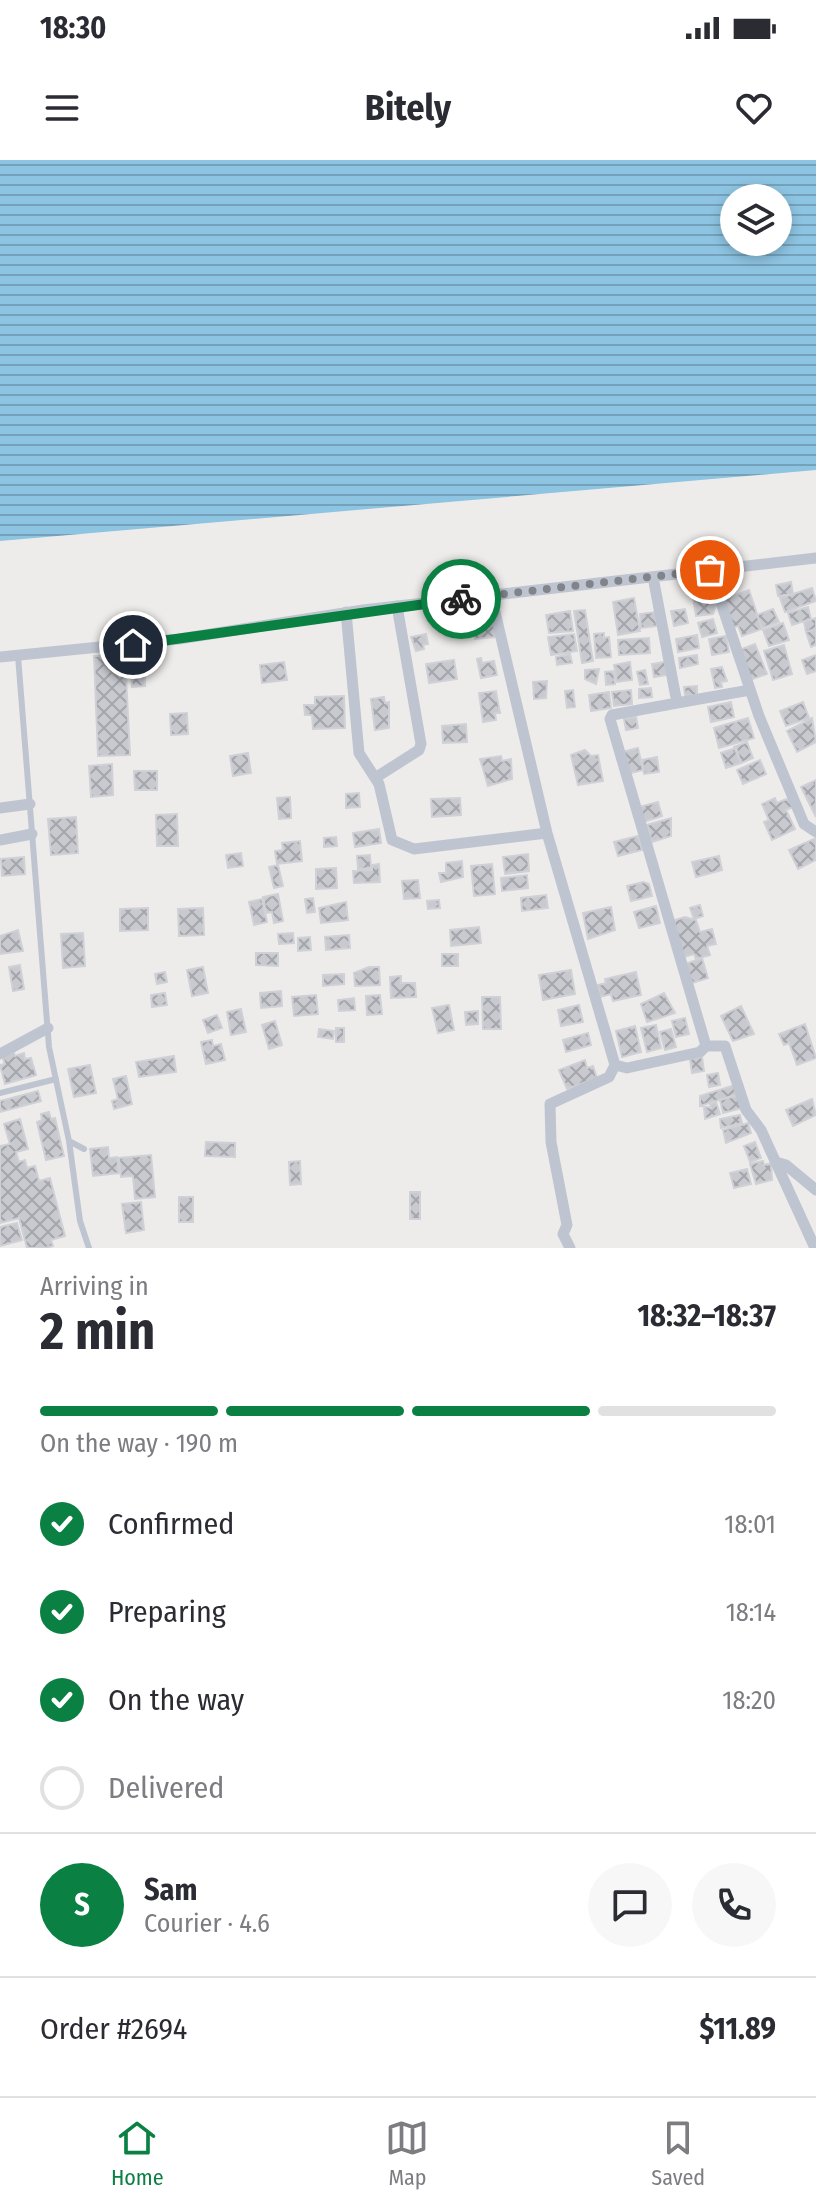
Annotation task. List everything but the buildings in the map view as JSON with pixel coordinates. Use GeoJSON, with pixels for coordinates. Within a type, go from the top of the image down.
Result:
{"type":"FeatureCollection","features":[{"type":"Feature","properties":{"kind":"street"},"geometry":{"type":"LineString","coordinates":[[0,657],[179,639],[346,612],[816,559]]}},
{"type":"Feature","properties":{"kind":"street"},"geometry":{"type":"LineString","coordinates":[[710,570],[750,690],[804,824],[816,832]]}},
{"type":"Feature","properties":{"kind":"street"},"geometry":{"type":"LineString","coordinates":[[653,577],[677,703]]}},
{"type":"Feature","properties":{"kind":"street"},"geometry":{"type":"LineString","coordinates":[[491,595],[547,833],[615,1065],[609,1077],[550,1104],[551,1142],[567,1225],[563,1234],[570,1248]]}},
{"type":"Feature","properties":{"kind":"street"},"geometry":{"type":"LineString","coordinates":[[375,778],[419,750],[421,744],[397,606]]}},
{"type":"Feature","properties":{"kind":"street"},"geometry":{"type":"LineString","coordinates":[[346,612],[359,753],[375,778],[388,833],[399,845],[414,849],[547,833]]}},
{"type":"Feature","properties":{"kind":"street"},"geometry":{"type":"LineString","coordinates":[[706,1046],[610,719],[612,715],[750,690]]}},
{"type":"Feature","properties":{"kind":"street"},"geometry":{"type":"LineString","coordinates":[[0,808],[30,804]]}},
{"type":"Feature","properties":{"kind":"street"},"geometry":{"type":"LineString","coordinates":[[0,840],[32,834]]}},
{"type":"Feature","properties":{"kind":"street"},"geometry":{"type":"LineString","coordinates":[[0,1054],[48,1028]]}},
{"type":"Feature","properties":{"kind":"street"},"geometry":{"type":"LineString","coordinates":[[615,1065],[627,1068],[700,1052],[706,1046],[725,1046],[746,1110],[761,1130],[815,1248]]}},
{"type":"Feature","properties":{"kind":"street"},"geometry":{"type":"LineString","coordinates":[[776,1162],[786,1165],[816,1190]]}},
{"type":"Feature","properties":{"kind":"lane"},"geometry":{"type":"LineString","coordinates":[[18,656],[48,1028],[80,1221],[89,1248]]}},
{"type":"Feature","properties":{"kind":"lane"},"geometry":{"type":"LineString","coordinates":[[0,1093],[56,1079]]}},
{"type":"Feature","properties":{"kind":"lane"},"geometry":{"type":"LineString","coordinates":[[69,1141],[84,1149]]}},
{"type":"Feature","properties":{"kind":"water"},"geometry":{"type":"Polygon","coordinates":[[[0,160],[816,160],[816,470],[0,541],[0,160]]]}},
{"type":"Feature","properties":{"kind":"way so far"},"geometry":{"type":"LineString","coordinates":[[461,599],[710,570]]}},
{"type":"Feature","properties":{"kind":"route"},"geometry":{"type":"LineString","coordinates":[[133,645],[246,626],[461,599]]}}]}
